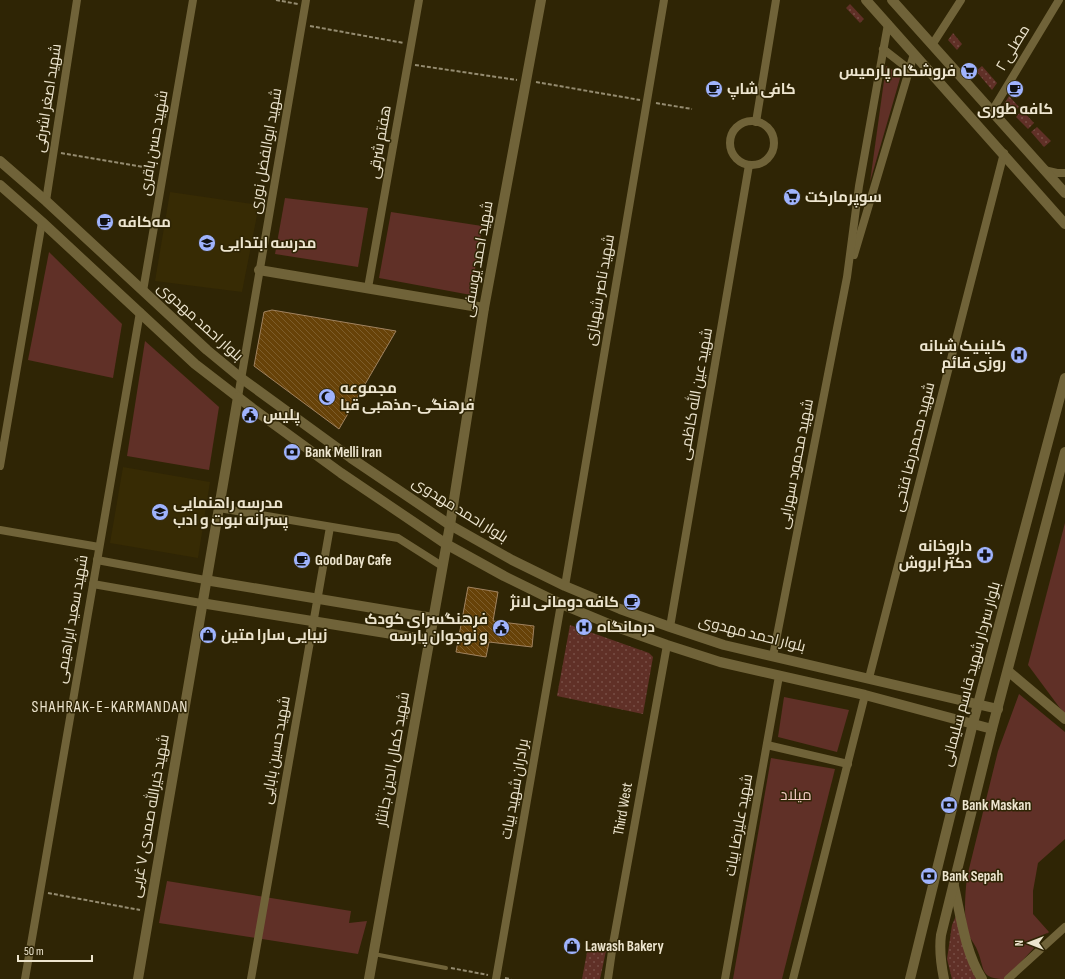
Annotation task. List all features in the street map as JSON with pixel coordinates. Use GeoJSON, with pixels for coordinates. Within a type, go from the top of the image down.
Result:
{"type":"FeatureCollection","features":[{"type":"Feature","properties":{"kind":"main road","name":"شهید احمد یوسفی"},"geometry":{"type":"LineString","coordinates":[[446,544],[484,308],[541,0]]}},
{"type":"Feature","properties":{"kind":"main road"},"geometry":{"type":"LineString","coordinates":[[866,0],[1004,153],[1065,224]]}},
{"type":"Feature","properties":{"kind":"main road"},"geometry":{"type":"LineString","coordinates":[[892,0],[1044,170],[1063,189]]}},
{"type":"Feature","properties":{"kind":"main road","name":"بلوار احمد مهدوی"},"geometry":{"type":"LineString","coordinates":[[0,161],[46,201],[207,350],[241,378],[351,458],[450,525],[512,560],[564,586],[620,609],[670,628],[724,645],[998,709]]}},
{"type":"Feature","properties":{"kind":"main road"},"geometry":{"type":"LineString","coordinates":[[0,185],[195,364],[341,473],[446,544],[504,576],[561,604],[614,626],[720,662],[865,695],[992,728]]}},
{"type":"Feature","properties":{"kind":"main road"},"geometry":{"type":"LineString","coordinates":[[259,270],[484,308]]}},
{"type":"Feature","properties":{"kind":"main road","name":"بلوار سردار شهید قاسم سلیمانی"},"geometry":{"type":"LineString","coordinates":[[910,979],[978,704],[1065,378]]}},
{"type":"Feature","properties":{"kind":"main road","name":"شهید خیرالله صمدی ۷ غربی"},"geometry":{"type":"LineString","coordinates":[[138,979],[201,603],[238,397]]}},
{"type":"Feature","properties":{"kind":"main road"},"geometry":{"type":"LineString","coordinates":[[944,979],[940,946],[954,883],[992,728],[1065,452]]}},
{"type":"Feature","properties":{"kind":"main road","name":"شهید کمال الدین جانثار"},"geometry":{"type":"LineString","coordinates":[[369,979],[446,544]]}},
{"type":"Feature","properties":{"kind":"main road"},"geometry":{"type":"LineString","coordinates":[[205,580],[433,618]]}},
{"type":"Feature","properties":{"kind":"main road"},"geometry":{"type":"LineString","coordinates":[[201,603],[429,640]]}},
{"type":"Feature","properties":{"kind":"main road"},"geometry":{"type":"LineString","coordinates":[[667,645],[670,628]]}},
{"type":"Feature","properties":{"kind":"main road"},"geometry":{"type":"LineString","coordinates":[[1008,671],[1065,719]]}},
{"type":"Feature","properties":{"kind":"main road"},"geometry":{"type":"LineString","coordinates":[[954,883],[967,944],[977,971],[982,979]]}},
{"type":"Feature","properties":{"kind":"street","name":"شهید اصغر اشرفی"},"geometry":{"type":"LineString","coordinates":[[46,201],[77,0]]}},
{"type":"Feature","properties":{"kind":"street","name":"شهید حسن باقری"},"geometry":{"type":"LineString","coordinates":[[143,291],[193,0]]}},
{"type":"Feature","properties":{"kind":"street","name":"هفتم شرقی"},"geometry":{"type":"LineString","coordinates":[[368,288],[419,0]]}},
{"type":"Feature","properties":{"kind":"street","name":"شهید ناصر شهبازی"},"geometry":{"type":"LineString","coordinates":[[564,586],[664,0]]}},
{"type":"Feature","properties":{"kind":"street"},"geometry":{"type":"LineString","coordinates":[[756,122],[776,0]]}},
{"type":"Feature","properties":{"kind":"street"},"geometry":{"type":"LineString","coordinates":[[932,45],[961,0]]}},
{"type":"Feature","properties":{"kind":"street","name":"مصلی ۲"},"geometry":{"type":"LineString","coordinates":[[992,111],[1059,0]]}},
{"type":"Feature","properties":{"kind":"street","name":"شهید ابوالفضل نوری"},"geometry":{"type":"LineString","coordinates":[[238,397],[306,3]]}},
{"type":"Feature","properties":{"kind":"street","name":"شهید محمود سهرابی"},"geometry":{"type":"LineString","coordinates":[[773,656],[847,277],[859,186],[888,24]]}},
{"type":"Feature","properties":{"kind":"street"},"geometry":{"type":"LineString","coordinates":[[883,49],[910,70]]}},
{"type":"Feature","properties":{"kind":"street","name":"شهید محمود سهرابی"},"geometry":{"type":"LineString","coordinates":[[847,277],[914,54]]}},
{"type":"Feature","properties":{"kind":"street"},"geometry":{"type":"LineString","coordinates":[[756,122],[762,124],[770,131],[774,141],[774,147],[769,158],[765,161],[754,165],[749,165],[743,163],[735,156],[731,146],[731,140],[736,129],[740,126],[745,123],[756,122]]}},
{"type":"Feature","properties":{"kind":"street","name":"شهید محمدرضا فتحی"},"geometry":{"type":"LineString","coordinates":[[869,678],[1004,153]]}},
{"type":"Feature","properties":{"kind":"street","name":"شهید عین الله کاظمی"},"geometry":{"type":"LineString","coordinates":[[670,628],[749,165]]}},
{"type":"Feature","properties":{"kind":"street"},"geometry":{"type":"LineString","coordinates":[[1044,170],[1065,173]]}},
{"type":"Feature","properties":{"kind":"street"},"geometry":{"type":"LineString","coordinates":[[859,186],[861,191],[866,193],[870,193],[874,190]]}},
{"type":"Feature","properties":{"kind":"street"},"geometry":{"type":"LineString","coordinates":[[0,466],[42,222]]}},
{"type":"Feature","properties":{"kind":"street","name":"شهید سعید ابراهیمی"},"geometry":{"type":"LineString","coordinates":[[25,979],[140,312]]}},
{"type":"Feature","properties":{"kind":"street"},"geometry":{"type":"LineString","coordinates":[[219,508],[398,538],[442,566]]}},
{"type":"Feature","properties":{"kind":"street","name":"شهید حسین بابایی"},"geometry":{"type":"LineString","coordinates":[[251,979],[330,526]]}},
{"type":"Feature","properties":{"kind":"street"},"geometry":{"type":"LineString","coordinates":[[0,530],[99,547]]}},
{"type":"Feature","properties":{"kind":"street"},"geometry":{"type":"LineString","coordinates":[[97,560],[205,580]]}},
{"type":"Feature","properties":{"kind":"street"},"geometry":{"type":"LineString","coordinates":[[93,584],[201,603]]}},
{"type":"Feature","properties":{"kind":"street","name":"برادران شهید بیات"},"geometry":{"type":"LineString","coordinates":[[496,978],[561,604]]}},
{"type":"Feature","properties":{"kind":"street","name":"Third West"},"geometry":{"type":"LineString","coordinates":[[608,979],[667,645]]}},
{"type":"Feature","properties":{"kind":"street","name":"شهید علیرضا بیات"},"geometry":{"type":"LineString","coordinates":[[725,979],[779,676]]}},
{"type":"Feature","properties":{"kind":"street"},"geometry":{"type":"LineString","coordinates":[[793,979],[865,695]]}},
{"type":"Feature","properties":{"kind":"street"},"geometry":{"type":"LineString","coordinates":[[767,745],[848,764]]}},
{"type":"Feature","properties":{"kind":"street"},"geometry":{"type":"LineString","coordinates":[[1008,979],[1065,927]]}},
{"type":"Feature","properties":{"kind":"lane"},"geometry":{"type":"LineString","coordinates":[[373,954],[446,968]]}},
{"type":"Feature","properties":{"kind":"path"},"geometry":{"type":"LineString","coordinates":[[276,0],[306,3]]}},
{"type":"Feature","properties":{"kind":"path"},"geometry":{"type":"LineString","coordinates":[[302,25],[411,44]]}},
{"type":"Feature","properties":{"kind":"path"},"geometry":{"type":"LineString","coordinates":[[408,64],[526,81],[692,109]]}},
{"type":"Feature","properties":{"kind":"path"},"geometry":{"type":"LineString","coordinates":[[54,152],[164,171]]}},
{"type":"Feature","properties":{"kind":"path"},"geometry":{"type":"LineString","coordinates":[[40,891],[149,911]]}},
{"type":"Feature","properties":{"kind":"path"},"geometry":{"type":"LineString","coordinates":[[446,968],[496,978],[511,979]]}},
{"type":"Feature","properties":{"kind":"shaded area","name":"مدرسه ابتدایی"},"geometry":{"type":"Polygon","coordinates":[[[170,192],[259,205],[242,292],[155,281],[170,192]]]}},
{"type":"Feature","properties":{"kind":"shaded area","name":"مدرسه راهنمایی پسرانه نبوت و ادب"},"geometry":{"type":"Polygon","coordinates":[[[123,467],[210,482],[198,558],[110,543],[123,467]]]}},
{"type":"Feature","properties":{"kind":"green space"},"geometry":{"type":"Polygon","coordinates":[[[850,4],[864,19],[860,23],[846,8],[850,4]]]}},
{"type":"Feature","properties":{"kind":"green space"},"geometry":{"type":"Polygon","coordinates":[[[953,33],[962,44],[957,50],[948,40],[953,33]]]}},
{"type":"Feature","properties":{"kind":"green space"},"geometry":{"type":"Polygon","coordinates":[[[886,66],[901,75],[870,182],[886,66]]]}},
{"type":"Feature","properties":{"kind":"green space"},"geometry":{"type":"Polygon","coordinates":[[[982,66],[997,83],[992,90],[976,71],[982,66]]]}},
{"type":"Feature","properties":{"kind":"green space"},"geometry":{"type":"Polygon","coordinates":[[[1009,96],[1019,107],[1013,112],[1004,104],[1009,96]]]}},
{"type":"Feature","properties":{"kind":"green space"},"geometry":{"type":"Polygon","coordinates":[[[1022,110],[1034,123],[1028,129],[1016,117],[1022,110]]]}},
{"type":"Feature","properties":{"kind":"green space"},"geometry":{"type":"Polygon","coordinates":[[[1037,127],[1051,141],[1044,147],[1031,132],[1037,127]]]}},
{"type":"Feature","properties":{"kind":"green space"},"geometry":{"type":"Polygon","coordinates":[[[285,198],[368,208],[358,267],[275,254],[285,198]]]}},
{"type":"Feature","properties":{"kind":"green space"},"geometry":{"type":"Polygon","coordinates":[[[391,212],[482,226],[471,295],[379,278],[391,212]]]}},
{"type":"Feature","properties":{"kind":"green space"},"geometry":{"type":"Polygon","coordinates":[[[49,252],[122,324],[113,378],[28,360],[49,252]]]}},
{"type":"Feature","properties":{"kind":"green space"},"geometry":{"type":"Polygon","coordinates":[[[145,341],[219,407],[209,470],[127,456],[145,341]]]}},
{"type":"Feature","properties":{"kind":"green space"},"geometry":{"type":"Polygon","coordinates":[[[1065,523],[1065,715],[1028,665],[1065,523]]]}},
{"type":"Feature","properties":{"kind":"green space"},"geometry":{"type":"Polygon","coordinates":[[[570,625],[649,653],[653,657],[643,714],[557,696],[570,625]]]}},
{"type":"Feature","properties":{"kind":"green space"},"geometry":{"type":"Polygon","coordinates":[[[1019,694],[1065,732],[1065,839],[1038,863],[1033,891],[1033,914],[1049,932],[1005,979],[997,979],[987,975],[985,972],[977,950],[967,930],[965,907],[967,877],[998,751],[1019,694]]]}},
{"type":"Feature","properties":{"kind":"green space","name":"میلاد"},"geometry":{"type":"Polygon","coordinates":[[[784,697],[849,710],[837,752],[778,737],[784,697]]]}},
{"type":"Feature","properties":{"kind":"green space","name":"میلاد"},"geometry":{"type":"Polygon","coordinates":[[[771,758],[835,769],[782,979],[733,979],[771,758]]]}},
{"type":"Feature","properties":{"kind":"green space"},"geometry":{"type":"Polygon","coordinates":[[[167,881],[351,911],[349,923],[367,921],[358,954],[159,923],[167,881]]]}},
{"type":"Feature","properties":{"kind":"green space"},"geometry":{"type":"Polygon","coordinates":[[[959,909],[971,967],[976,979],[952,979],[947,959],[952,925],[959,909]]]}},
{"type":"Feature","properties":{"kind":"green space"},"geometry":{"type":"Polygon","coordinates":[[[588,947],[606,951],[600,979],[582,979],[588,947]]]}},
{"type":"Feature","properties":{"kind":"building","name":"مجموعه فرهنگی-مذهبی قبا"},"geometry":{"type":"Polygon","coordinates":[[[272,310],[396,331],[339,429],[254,366],[264,312],[272,310]]]}},
{"type":"Feature","properties":{"kind":"building"},"geometry":{"type":"Polygon","coordinates":[[[468,587],[498,592],[493,621],[534,626],[532,647],[489,642],[486,657],[456,652],[468,587]]]}},
{"type":"Feature","properties":{"kind":"place","name":"فروشگاه پارمیس"},"geometry":{"type":"Point","coordinates":[969,71]}},
{"type":"Feature","properties":{"kind":"place","name":"کافی شاپ"},"geometry":{"type":"Point","coordinates":[714,89]}},
{"type":"Feature","properties":{"kind":"place","name":"کافه طوری"},"geometry":{"type":"Point","coordinates":[1015,89]}},
{"type":"Feature","properties":{"kind":"place","name":"سوپرمارکت"},"geometry":{"type":"Point","coordinates":[792,197]}},
{"type":"Feature","properties":{"kind":"place","name":"مه‌کافه"},"geometry":{"type":"Point","coordinates":[105,222]}},
{"type":"Feature","properties":{"kind":"place","name":"مدرسه ابتدایی"},"geometry":{"type":"Point","coordinates":[207,243]}},
{"type":"Feature","properties":{"kind":"place","name":"کلینیک شبانه روزى قائم"},"geometry":{"type":"Point","coordinates":[1019,355]}},
{"type":"Feature","properties":{"kind":"place","name":"مجموعه فرهنگی-مذهبی قبا"},"geometry":{"type":"Point","coordinates":[327,397]}},
{"type":"Feature","properties":{"kind":"place","name":"پلیس"},"geometry":{"type":"Point","coordinates":[250,415]}},
{"type":"Feature","properties":{"kind":"place","name":"Bank Melli Iran"},"geometry":{"type":"Point","coordinates":[292,452]}},
{"type":"Feature","properties":{"kind":"place","name":"مدرسه راهنمایی پسرانه نبوت و ادب"},"geometry":{"type":"Point","coordinates":[160,512]}},
{"type":"Feature","properties":{"kind":"place","name":"داروخانه دکتر ابروش"},"geometry":{"type":"Point","coordinates":[985,555]}},
{"type":"Feature","properties":{"kind":"place","name":"Good Day Cafe"},"geometry":{"type":"Point","coordinates":[302,560]}},
{"type":"Feature","properties":{"kind":"place","name":"کافه دومانی لانژ"},"geometry":{"type":"Point","coordinates":[632,602]}},
{"type":"Feature","properties":{"kind":"place","name":"درمانگاه"},"geometry":{"type":"Point","coordinates":[584,627]}},
{"type":"Feature","properties":{"kind":"place","name":"فرهنگسرای کودک و نوجوان پارسه"},"geometry":{"type":"Point","coordinates":[501,628]}},
{"type":"Feature","properties":{"kind":"place","name":"زیبایی سارا متین"},"geometry":{"type":"Point","coordinates":[208,635]}},
{"type":"Feature","properties":{"kind":"place","name":"Bank Maskan"},"geometry":{"type":"Point","coordinates":[949,805]}},
{"type":"Feature","properties":{"kind":"place","name":"Bank Sepah"},"geometry":{"type":"Point","coordinates":[929,876]}},
{"type":"Feature","properties":{"kind":"place","name":"Lawash Bakery"},"geometry":{"type":"Point","coordinates":[572,946]}},
{"type":"Feature","properties":{"kind":"district","name":"SHAHRAK-E-KARMANDAN"},"geometry":{"type":"Point","coordinates":[110,707]}}]}
